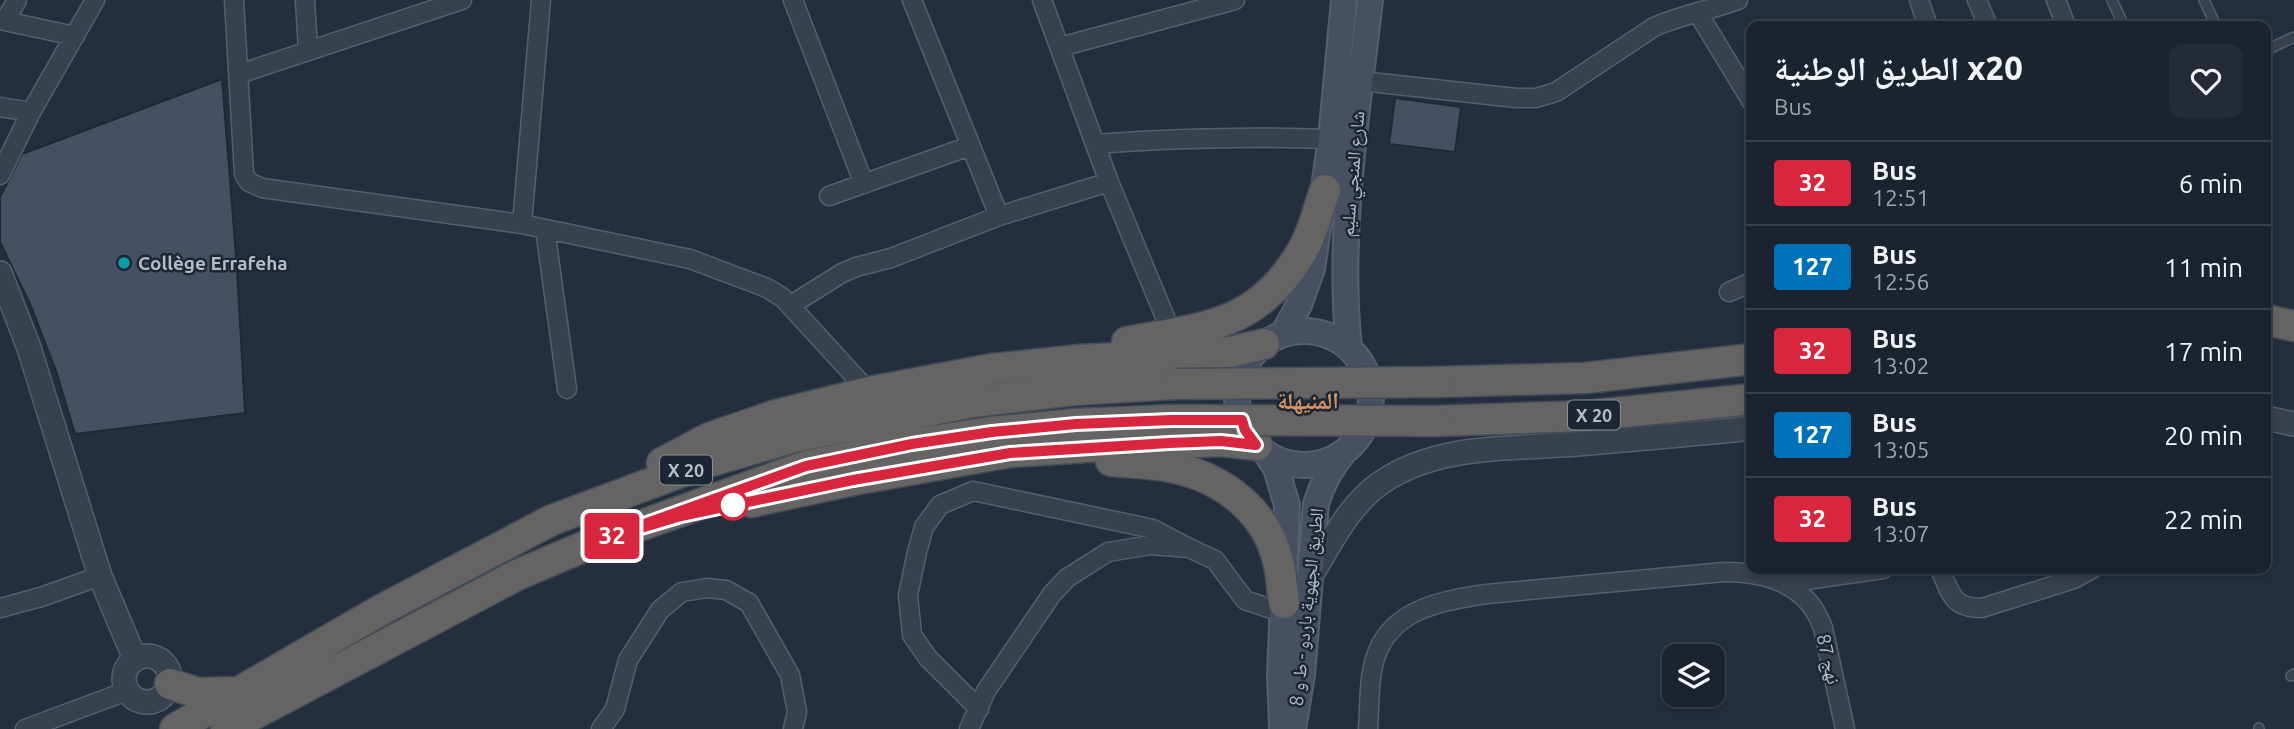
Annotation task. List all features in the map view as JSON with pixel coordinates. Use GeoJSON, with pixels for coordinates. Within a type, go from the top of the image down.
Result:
{"type":"FeatureCollection","features":[{"type":"Feature","properties":{"kind":"highway"},"geometry":{"type":"LineString","coordinates":[[992,369],[1218,324],[1253,308],[1276,288],[1304,250],[1325,190]]}},
{"type":"Feature","properties":{"kind":"highway"},"geometry":{"type":"LineString","coordinates":[[2271,321],[2294,326]]}},
{"type":"Feature","properties":{"kind":"highway","name":"X 20"},"geometry":{"type":"LineString","coordinates":[[175,729],[382,610],[709,438],[776,415],[869,392],[992,369],[1079,360],[1230,352],[1274,339]]}},
{"type":"Feature","properties":{"kind":"highway","name":"X 20"},"geometry":{"type":"LineString","coordinates":[[552,520],[708,462],[794,437],[973,402],[1074,390],[1175,384],[1436,382],[1585,377],[1746,360]]}},
{"type":"Feature","properties":{"kind":"highway","name":"X 20"},"geometry":{"type":"LineString","coordinates":[[226,729],[517,575],[594,542],[806,466],[912,444],[992,432],[1076,424],[1171,420],[1435,421],[1586,416],[1746,400]]}},
{"type":"Feature","properties":{"kind":"highway","name":"X 20"},"geometry":{"type":"LineString","coordinates":[[594,542],[681,516],[853,480],[1010,453],[1221,441],[1261,449]]}},
{"type":"Feature","properties":{"kind":"highway"},"geometry":{"type":"LineString","coordinates":[[971,459],[1062,458],[1137,463],[1173,467],[1205,476],[1240,499],[1262,524],[1279,564],[1284,608]]}},
{"type":"Feature","properties":{"kind":"highway"},"geometry":{"type":"LineString","coordinates":[[170,684],[198,693],[242,692]]}},
{"type":"Feature","properties":{"kind":"main road","name":"شارع المنجي سليم"},"geometry":{"type":"LineString","coordinates":[[1274,339],[1299,305],[1312,269],[1325,190],[1344,0]]}},
{"type":"Feature","properties":{"kind":"main road","name":"شارع المنجي سليم"},"geometry":{"type":"LineString","coordinates":[[1349,348],[1344,269],[1370,0]]}},
{"type":"Feature","properties":{"kind":"main road"},"geometry":{"type":"LineString","coordinates":[[1300,331],[1318,332],[1335,338],[1349,348],[1369,378],[1372,401],[1367,423],[1355,442],[1345,452],[1326,461],[1306,465],[1285,462],[1261,449],[1245,430],[1239,412],[1237,393],[1241,374],[1251,357],[1274,339],[1300,331]]}},
{"type":"Feature","properties":{"kind":"main road","name":"الطريق الجهوية باردو - ط و 8"},"geometry":{"type":"LineString","coordinates":[[1261,449],[1276,468],[1287,505],[1280,674],[1282,729]]}},
{"type":"Feature","properties":{"kind":"main road","name":"الطريق الجهوية باردو - ط و 8"},"geometry":{"type":"LineString","coordinates":[[1293,729],[1303,675],[1316,504],[1327,476],[1345,452]]}},
{"type":"Feature","properties":{"kind":"street"},"geometry":{"type":"LineString","coordinates":[[17,0],[3,20],[75,36]]}},
{"type":"Feature","properties":{"kind":"street"},"geometry":{"type":"LineString","coordinates":[[0,175],[31,111],[96,0]]}},
{"type":"Feature","properties":{"kind":"street"},"geometry":{"type":"LineString","coordinates":[[234,0],[244,174],[253,185],[522,224],[690,259],[767,288],[791,305],[869,392]]}},
{"type":"Feature","properties":{"kind":"street"},"geometry":{"type":"LineString","coordinates":[[305,0],[308,50]]}},
{"type":"Feature","properties":{"kind":"street"},"geometry":{"type":"LineString","coordinates":[[239,74],[430,5],[462,0]]}},
{"type":"Feature","properties":{"kind":"street"},"geometry":{"type":"LineString","coordinates":[[522,224],[541,0]]}},
{"type":"Feature","properties":{"kind":"street"},"geometry":{"type":"LineString","coordinates":[[793,0],[864,184]]}},
{"type":"Feature","properties":{"kind":"street"},"geometry":{"type":"LineString","coordinates":[[912,0],[999,216]]}},
{"type":"Feature","properties":{"kind":"street"},"geometry":{"type":"LineString","coordinates":[[1042,0],[1109,182],[1165,317]]}},
{"type":"Feature","properties":{"kind":"street"},"geometry":{"type":"LineString","coordinates":[[1060,47],[1235,0]]}},
{"type":"Feature","properties":{"kind":"street"},"geometry":{"type":"LineString","coordinates":[[1361,81],[1536,98],[1556,93],[1678,8],[1699,13],[1738,0]]}},
{"type":"Feature","properties":{"kind":"street"},"geometry":{"type":"LineString","coordinates":[[1919,0],[1926,21]]}},
{"type":"Feature","properties":{"kind":"street"},"geometry":{"type":"LineString","coordinates":[[1977,0],[1986,21]]}},
{"type":"Feature","properties":{"kind":"street"},"geometry":{"type":"LineString","coordinates":[[2056,0],[2064,21]]}},
{"type":"Feature","properties":{"kind":"street"},"geometry":{"type":"LineString","coordinates":[[1699,13],[1746,92]]}},
{"type":"Feature","properties":{"kind":"street"},"geometry":{"type":"LineString","coordinates":[[0,107],[31,111]]}},
{"type":"Feature","properties":{"kind":"street"},"geometry":{"type":"LineString","coordinates":[[1095,144],[1198,138],[1331,139]]}},
{"type":"Feature","properties":{"kind":"street"},"geometry":{"type":"LineString","coordinates":[[829,196],[970,146]]}},
{"type":"Feature","properties":{"kind":"street"},"geometry":{"type":"LineString","coordinates":[[791,305],[842,273],[891,258],[999,216],[1109,182]]}},
{"type":"Feature","properties":{"kind":"street"},"geometry":{"type":"LineString","coordinates":[[545,229],[567,389]]}},
{"type":"Feature","properties":{"kind":"street"},"geometry":{"type":"LineString","coordinates":[[0,273],[29,348],[100,576],[135,659]]}},
{"type":"Feature","properties":{"kind":"street"},"geometry":{"type":"LineString","coordinates":[[1729,292],[1746,285]]}},
{"type":"Feature","properties":{"kind":"street"},"geometry":{"type":"LineString","coordinates":[[2271,419],[2294,424]]}},
{"type":"Feature","properties":{"kind":"street","name":"X 20"},"geometry":{"type":"LineString","coordinates":[[1309,579],[1361,500],[1391,477],[1425,461],[1482,451],[1746,429]]}},
{"type":"Feature","properties":{"kind":"street"},"geometry":{"type":"LineString","coordinates":[[979,709],[928,658],[912,635],[908,595],[924,527],[940,505],[973,491],[1153,530],[1215,560],[1245,600],[1284,608]]}},
{"type":"Feature","properties":{"kind":"street"},"geometry":{"type":"LineString","coordinates":[[970,729],[986,691],[1052,594],[1067,578],[1108,551],[1151,545],[1189,548]]}},
{"type":"Feature","properties":{"kind":"street"},"geometry":{"type":"LineString","coordinates":[[1368,729],[1370,690],[1377,652],[1394,626],[1426,607],[1451,599],[1487,594],[1698,573],[1746,572]]}},
{"type":"Feature","properties":{"kind":"street"},"geometry":{"type":"LineString","coordinates":[[1755,574],[1785,583],[1848,574]]}},
{"type":"Feature","properties":{"kind":"street"},"geometry":{"type":"LineString","coordinates":[[1943,574],[1953,598],[1960,605],[1969,608],[1982,608],[2083,574]]}},
{"type":"Feature","properties":{"kind":"street"},"geometry":{"type":"LineString","coordinates":[[0,608],[100,576]]}},
{"type":"Feature","properties":{"kind":"street","name":"نهج 87"},"geometry":{"type":"LineString","coordinates":[[1785,583],[1802,595],[1818,615],[1845,729]]}},
{"type":"Feature","properties":{"kind":"street"},"geometry":{"type":"LineString","coordinates":[[601,729],[612,715],[628,660],[660,610],[682,592],[708,588],[726,590],[749,603],[790,676],[797,712],[793,729]]}},
{"type":"Feature","properties":{"kind":"street"},"geometry":{"type":"LineString","coordinates":[[153,657],[167,667],[170,684],[166,693],[151,702],[134,698],[124,682],[125,674],[135,659],[153,657]]}},
{"type":"Feature","properties":{"kind":"street"},"geometry":{"type":"LineString","coordinates":[[25,729],[128,691]]}},
{"type":"Feature","properties":{"kind":"lane"},"geometry":{"type":"LineString","coordinates":[[2112,0],[2122,21]]}},
{"type":"Feature","properties":{"kind":"lane"},"geometry":{"type":"LineString","coordinates":[[2204,0],[2214,21]]}},
{"type":"Feature","properties":{"kind":"lane"},"geometry":{"type":"LineString","coordinates":[[2271,48],[2294,37]]}},
{"type":"Feature","properties":{"kind":"building","name":"Collège Errafeha"},"geometry":{"type":"Polygon","coordinates":[[[222,79],[245,413],[75,434],[56,371],[30,304],[0,242],[0,197],[22,154],[222,79]]]}},
{"type":"Feature","properties":{"kind":"building"},"geometry":{"type":"Polygon","coordinates":[[[1395,98],[1461,107],[1455,152],[1389,144],[1395,98]]]}},
{"type":"Feature","properties":{"kind":"bus line","name":"32"},"geometry":{"type":"LineString","coordinates":[[1242,420],[1245,430],[1256,445],[1221,441],[1010,453],[853,480],[681,516],[594,542],[806,466],[912,444],[992,432],[1076,424],[1242,420]]}},
{"type":"Feature","properties":{"kind":"place","name":"Collège Errafeha"},"geometry":{"type":"Point","coordinates":[124,263]}},
{"type":"Feature","properties":{"kind":"district","name":"المنيهلة"},"geometry":{"type":"Point","coordinates":[1308,400]}}]}
